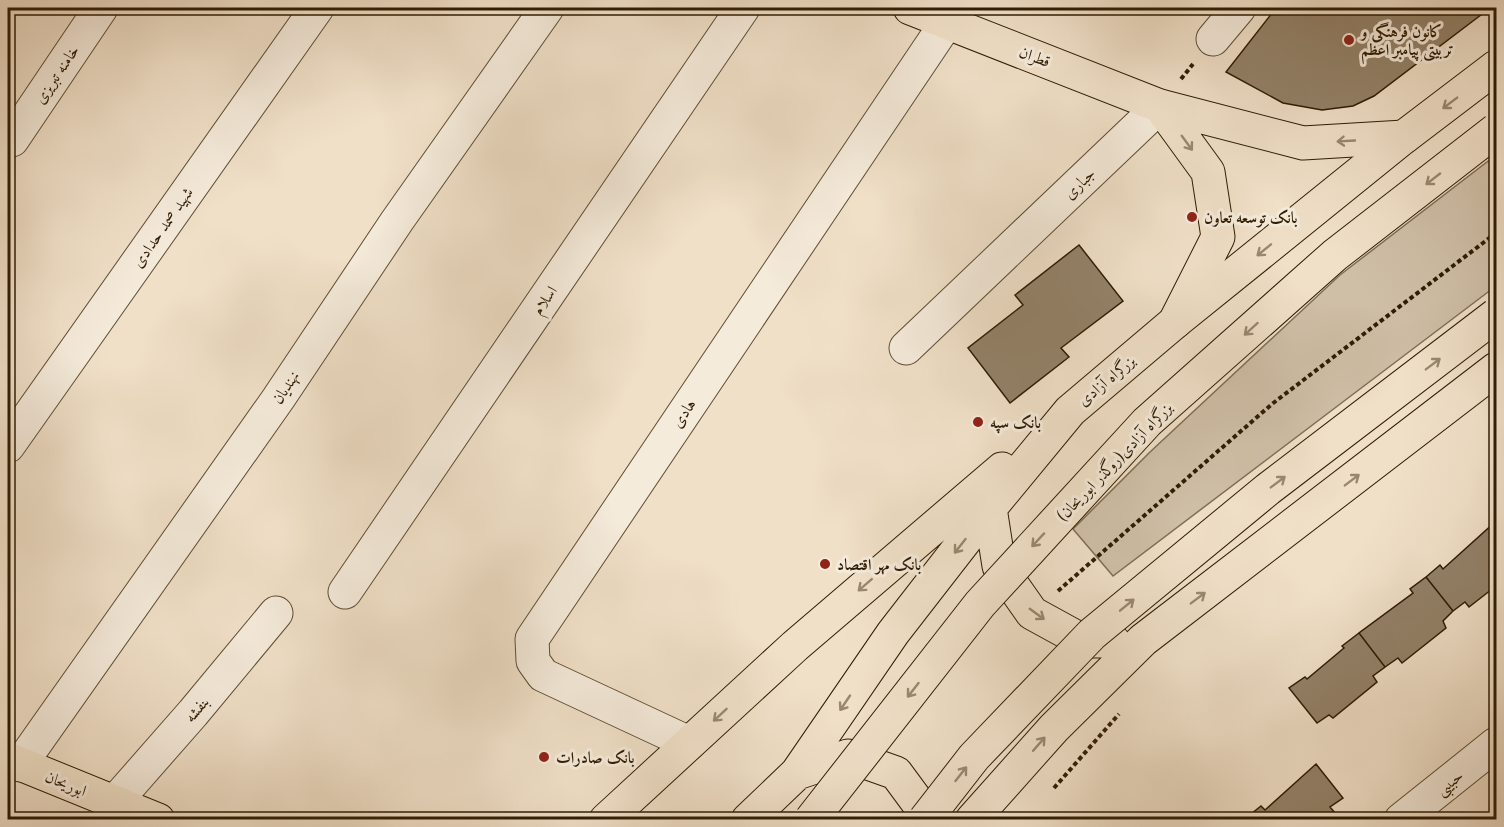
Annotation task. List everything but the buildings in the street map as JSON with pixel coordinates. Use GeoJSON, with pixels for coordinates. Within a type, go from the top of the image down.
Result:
{"type":"FeatureCollection","features":[{"type":"Feature","properties":{"kind":"main road","name":"قطران"},"geometry":{"type":"LineString","coordinates":[[910,8],[1160,106],[1303,144],[1404,137]]}},
{"type":"Feature","properties":{"kind":"main road","name":"بزرگراه آزادی"},"geometry":{"type":"LineString","coordinates":[[797,773],[892,633],[1070,411],[1174,322],[1404,137],[1497,68]]}},
{"type":"Feature","properties":{"kind":"main road"},"geometry":{"type":"LineString","coordinates":[[1160,106],[1208,172],[1218,237],[1174,322]]}},
{"type":"Feature","properties":{"kind":"main road","name":"بزرگراه آزادی(روگذر ابوریحان)"},"geometry":{"type":"LineString","coordinates":[[811,819],[980,604],[1147,422],[1335,255],[1497,130]]}},
{"type":"Feature","properties":{"kind":"main road"},"geometry":{"type":"LineString","coordinates":[[925,819],[974,757],[1092,634],[1268,489],[1497,315]]}},
{"type":"Feature","properties":{"kind":"main road"},"geometry":{"type":"LineString","coordinates":[[972,819],[1054,728],[1143,640],[1497,369]]}},
{"type":"Feature","properties":{"kind":"main road"},"geometry":{"type":"LineString","coordinates":[[606,819],[795,646],[1070,411]]}},
{"type":"Feature","properties":{"kind":"main road"},"geometry":{"type":"LineString","coordinates":[[990,508],[999,566],[1032,613],[1083,641],[1143,640]]}},
{"type":"Feature","properties":{"kind":"main road"},"geometry":{"type":"LineString","coordinates":[[745,818],[797,773],[848,756],[896,773],[924,811],[925,819]]}},
{"type":"Feature","properties":{"kind":"main road","name":"ابوریحان"},"geometry":{"type":"LineString","coordinates":[[14,762],[158,819]]}},
{"type":"Feature","properties":{"kind":"street","name":"خامنه تبریزی"},"geometry":{"type":"LineString","coordinates":[[12,140],[100,8]]}},
{"type":"Feature","properties":{"kind":"street","name":"شهید صمد حدادی"},"geometry":{"type":"LineString","coordinates":[[8,446],[317,8]]}},
{"type":"Feature","properties":{"kind":"street","name":"نهندیان"},"geometry":{"type":"LineString","coordinates":[[14,762],[278,399],[398,221],[547,8]]}},
{"type":"Feature","properties":{"kind":"street","name":"اسلام"},"geometry":{"type":"LineString","coordinates":[[345,592],[743,8]]}},
{"type":"Feature","properties":{"kind":"street"},"geometry":{"type":"LineString","coordinates":[[1213,39],[1239,8]]}},
{"type":"Feature","properties":{"kind":"street","name":"هادی"},"geometry":{"type":"LineString","coordinates":[[689,743],[543,675],[533,661],[532,639],[946,22]]}},
{"type":"Feature","properties":{"kind":"street","name":"جباری"},"geometry":{"type":"LineString","coordinates":[[906,348],[1160,106]]}},
{"type":"Feature","properties":{"kind":"street","name":"بنفشه"},"geometry":{"type":"LineString","coordinates":[[114,803],[276,613]]}},
{"type":"Feature","properties":{"kind":"street","name":"حبیبی"},"geometry":{"type":"LineString","coordinates":[[1401,819],[1497,744]]}},
{"type":"Feature","properties":{"kind":"path"},"geometry":{"type":"LineString","coordinates":[[1160,106],[1213,39]]}},
{"type":"Feature","properties":{"kind":"path"},"geometry":{"type":"LineString","coordinates":[[1032,613],[1272,404],[1497,233]]}},
{"type":"Feature","properties":{"kind":"shaded area"},"geometry":{"type":"Polygon","coordinates":[[[1496,155],[1496,286],[1113,576],[1073,529],[1150,452],[1340,275],[1496,155]]]}},
{"type":"Feature","properties":{"kind":"place","name":"کانون فرهنگی و تربیتی پیامبر اعظم"},"geometry":{"type":"Point","coordinates":[1349,40]}},
{"type":"Feature","properties":{"kind":"place","name":"بانک توسعه تعاون"},"geometry":{"type":"Point","coordinates":[1192,217]}},
{"type":"Feature","properties":{"kind":"place","name":"بانک سپه"},"geometry":{"type":"Point","coordinates":[978,422]}},
{"type":"Feature","properties":{"kind":"place","name":"بانک مهر اقتصاد"},"geometry":{"type":"Point","coordinates":[825,564]}},
{"type":"Feature","properties":{"kind":"place","name":"بانک صادرات"},"geometry":{"type":"Point","coordinates":[544,757]}}]}
